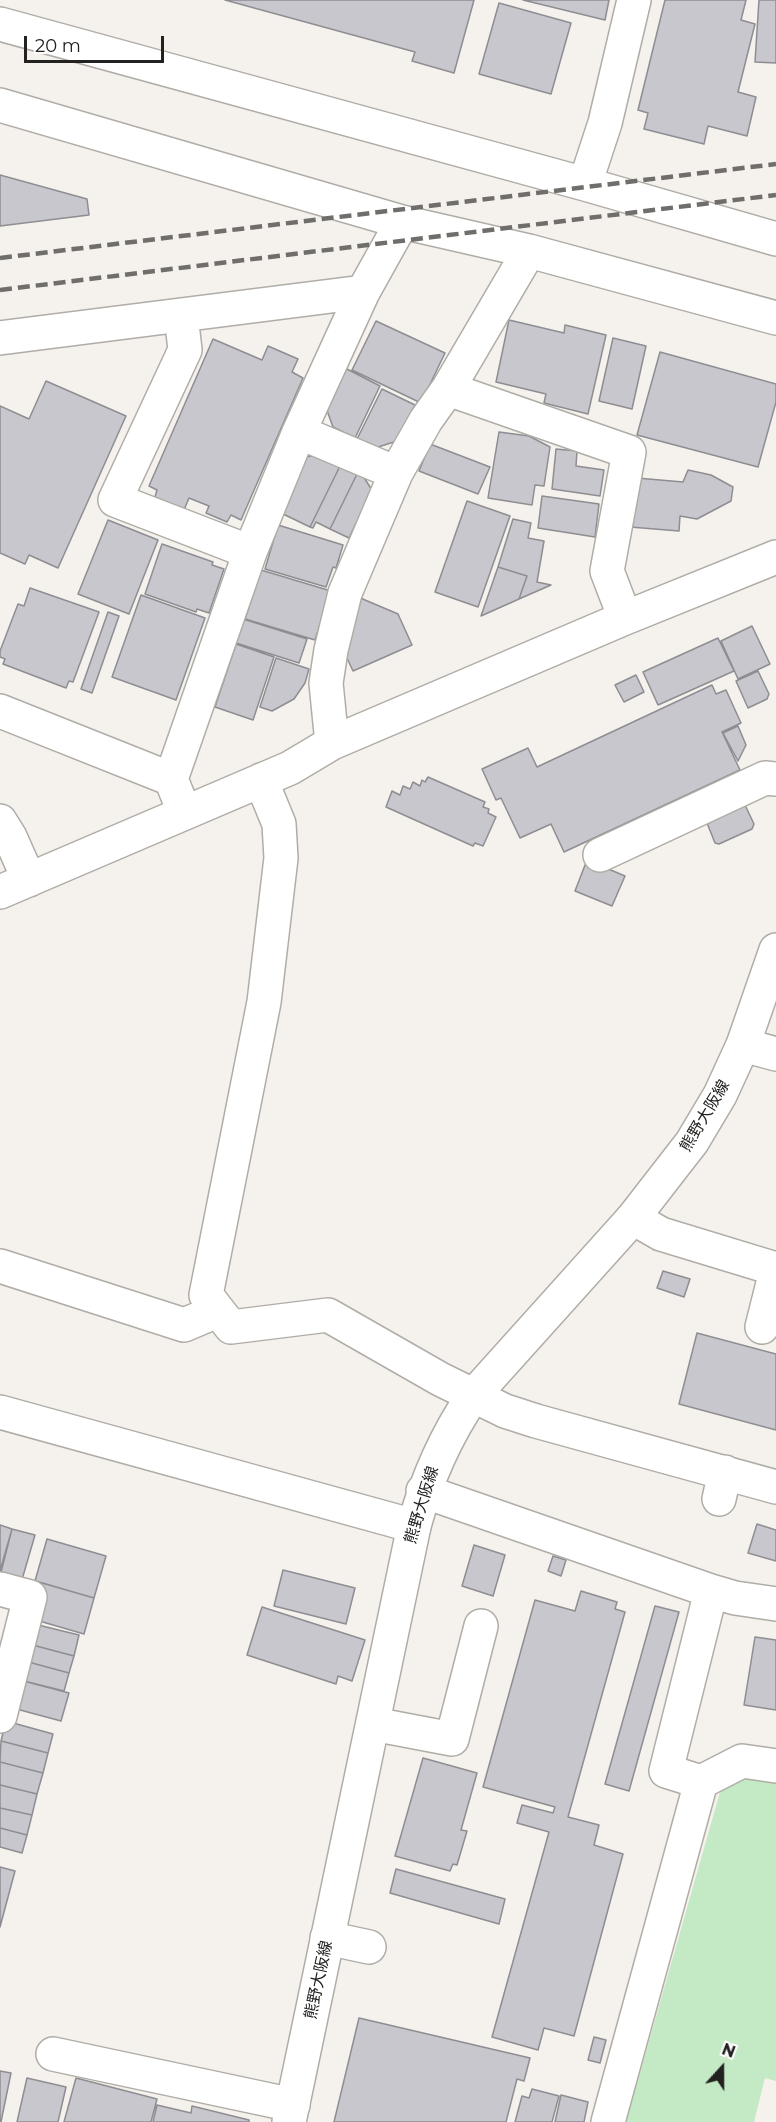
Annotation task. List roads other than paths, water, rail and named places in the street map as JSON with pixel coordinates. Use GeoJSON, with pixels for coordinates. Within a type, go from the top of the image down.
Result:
{"type":"FeatureCollection","features":[{"type":"Feature","properties":{"kind":"street"},"geometry":{"type":"LineString","coordinates":[[585,184],[605,123],[634,0]]}},
{"type":"Feature","properties":{"kind":"street"},"geometry":{"type":"LineString","coordinates":[[0,24],[585,184],[776,239]]}},
{"type":"Feature","properties":{"kind":"street"},"geometry":{"type":"LineString","coordinates":[[0,105],[402,222],[529,250],[776,318]]}},
{"type":"Feature","properties":{"kind":"street"},"geometry":{"type":"LineString","coordinates":[[732,228],[776,220]]}},
{"type":"Feature","properties":{"kind":"street"},"geometry":{"type":"LineString","coordinates":[[184,813],[171,779],[250,552],[299,432],[363,292],[402,222]]}},
{"type":"Feature","properties":{"kind":"street"},"geometry":{"type":"LineString","coordinates":[[332,743],[326,683],[331,650],[345,592],[396,473],[529,250]]}},
{"type":"Feature","properties":{"kind":"street"},"geometry":{"type":"LineString","coordinates":[[0,338],[363,292]]}},
{"type":"Feature","properties":{"kind":"street"},"geometry":{"type":"LineString","coordinates":[[182,315],[185,350],[115,500],[250,552]]}},
{"type":"Feature","properties":{"kind":"street"},"geometry":{"type":"LineString","coordinates":[[448,389],[629,452],[607,571],[625,618]]}},
{"type":"Feature","properties":{"kind":"street"},"geometry":{"type":"LineString","coordinates":[[299,432],[396,473]]}},
{"type":"Feature","properties":{"kind":"street"},"geometry":{"type":"LineString","coordinates":[[0,892],[290,768],[332,743],[625,618],[776,557]]}},
{"type":"Feature","properties":{"kind":"street"},"geometry":{"type":"LineString","coordinates":[[0,711],[171,779]]}},
{"type":"Feature","properties":{"kind":"street"},"geometry":{"type":"LineString","coordinates":[[600,855],[765,778],[776,779]]}},
{"type":"Feature","properties":{"kind":"street"},"geometry":{"type":"LineString","coordinates":[[261,780],[279,824],[281,858],[264,1002],[206,1295],[231,1327],[328,1314],[473,1396],[505,1411],[722,1486],[776,1487]]}},
{"type":"Feature","properties":{"kind":"street"},"geometry":{"type":"LineString","coordinates":[[0,821],[10,837],[29,880]]}},
{"type":"Feature","properties":{"kind":"street","name":"熊野大阪線"},"geometry":{"type":"LineString","coordinates":[[291,2114],[423,1491],[444,1443],[473,1396],[633,1218],[692,1142],[720,1095],[743,1046],[776,950]]}},
{"type":"Feature","properties":{"kind":"street"},"geometry":{"type":"LineString","coordinates":[[743,1046],[776,1054]]}},
{"type":"Feature","properties":{"kind":"street"},"geometry":{"type":"LineString","coordinates":[[633,1218],[661,1234],[776,1270],[762,1327]]}},
{"type":"Feature","properties":{"kind":"street"},"geometry":{"type":"LineString","coordinates":[[0,1266],[184,1325],[218,1311]]}},
{"type":"Feature","properties":{"kind":"street"},"geometry":{"type":"LineString","coordinates":[[0,1412],[414,1526]]}},
{"type":"Feature","properties":{"kind":"street"},"geometry":{"type":"LineString","coordinates":[[423,1491],[711,1591],[735,1598],[776,1604]]}},
{"type":"Feature","properties":{"kind":"street"},"geometry":{"type":"LineString","coordinates":[[0,1589],[30,1597],[0,1716]]}},
{"type":"Feature","properties":{"kind":"street"},"geometry":{"type":"LineString","coordinates":[[711,1591],[666,1771],[700,1782],[742,1761],[776,1766]]}},
{"type":"Feature","properties":{"kind":"street"},"geometry":{"type":"LineString","coordinates":[[373,1724],[452,1739],[481,1626]]}},
{"type":"Feature","properties":{"kind":"street"},"geometry":{"type":"LineString","coordinates":[[608,2122],[700,1782]]}},
{"type":"Feature","properties":{"kind":"street"},"geometry":{"type":"LineString","coordinates":[[327,1938],[369,1947]]}},
{"type":"Feature","properties":{"kind":"street"},"geometry":{"type":"LineString","coordinates":[[53,2054],[291,2114]]}},
{"type":"Feature","properties":{"kind":"railway"},"geometry":{"type":"LineString","coordinates":[[0,258],[776,164]]}},
{"type":"Feature","properties":{"kind":"railway"},"geometry":{"type":"LineString","coordinates":[[0,290],[776,195]]}}]}
